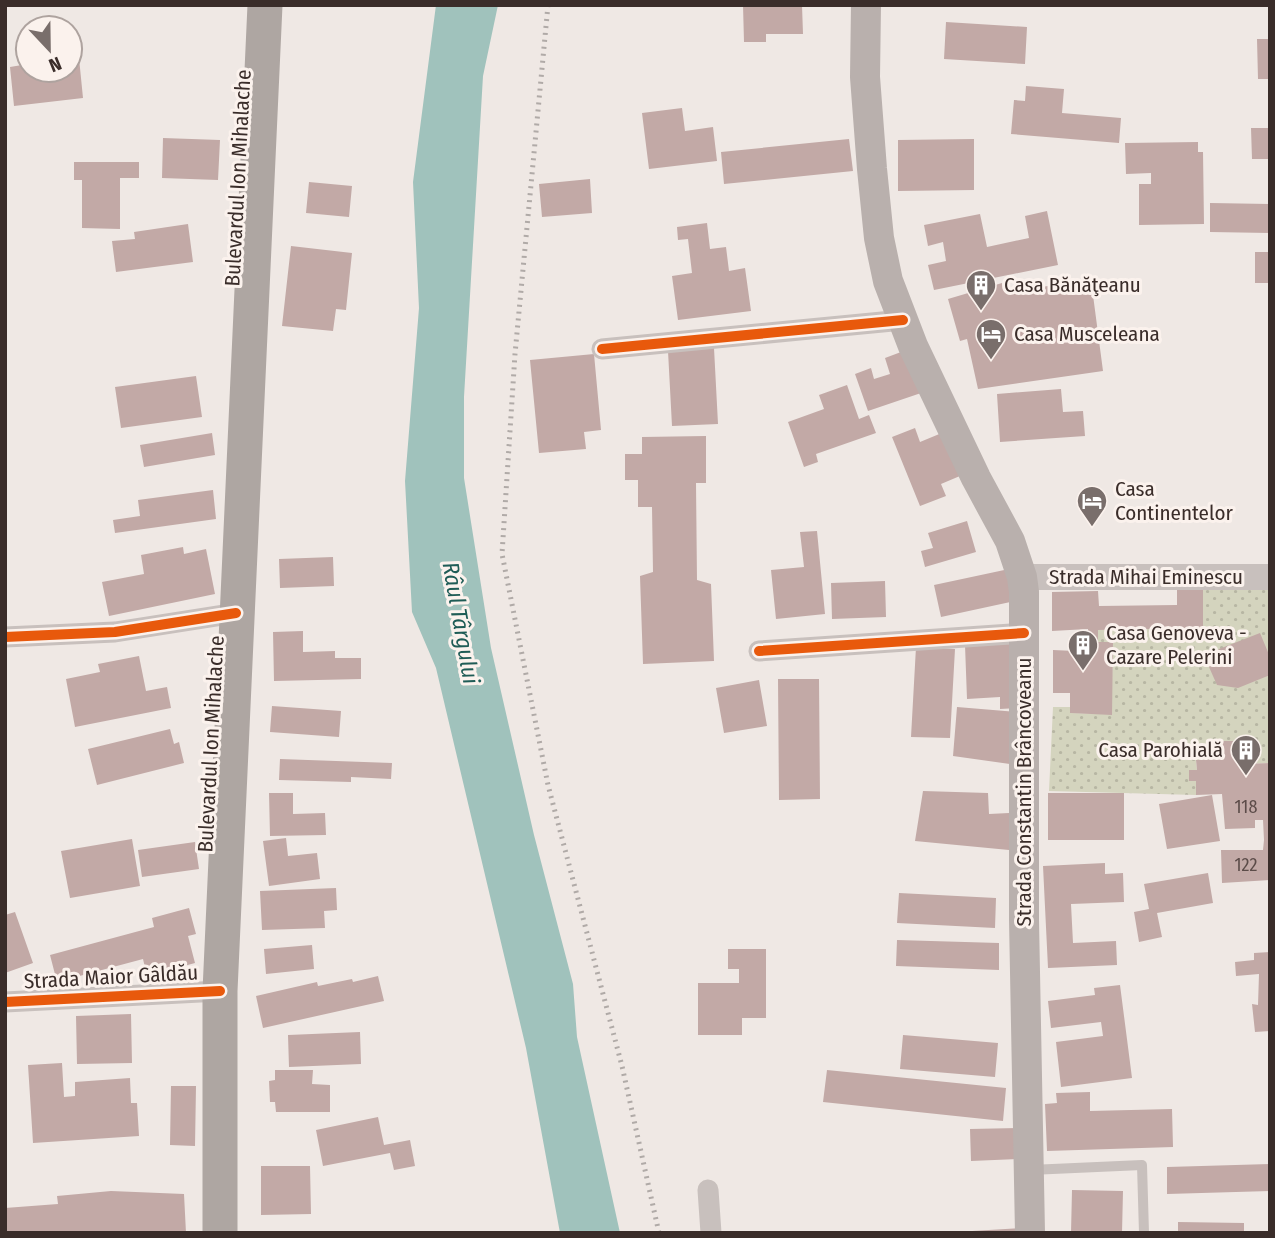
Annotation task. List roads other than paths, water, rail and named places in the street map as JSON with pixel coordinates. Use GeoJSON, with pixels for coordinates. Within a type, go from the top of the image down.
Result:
{"type":"FeatureCollection","features":[{"type":"Feature","properties":{"kind":"highway","name":"Bulevardul Ion Mihalache"},"geometry":{"type":"LineString","coordinates":[[220,1233],[219,991],[236,614],[248,419],[265,5]]}},
{"type":"Feature","properties":{"kind":"main road","name":"Strada Constantin Brâncoveanu"},"geometry":{"type":"LineString","coordinates":[[866,5],[865,77],[879,238],[888,281],[902,320],[976,478],[1010,541],[1022,577],[1024,920],[1031,1233]]}},
{"type":"Feature","properties":{"kind":"street"},"geometry":{"type":"LineString","coordinates":[[602,349],[902,320]]}},
{"type":"Feature","properties":{"kind":"street","name":"Strada Mihai Eminescu"},"geometry":{"type":"LineString","coordinates":[[1022,577],[1270,577]]}},
{"type":"Feature","properties":{"kind":"street"},"geometry":{"type":"LineString","coordinates":[[5,637],[115,632],[236,614]]}},
{"type":"Feature","properties":{"kind":"street"},"geometry":{"type":"LineString","coordinates":[[759,651],[1024,633]]}},
{"type":"Feature","properties":{"kind":"street","name":"Strada Maior Gâldău"},"geometry":{"type":"LineString","coordinates":[[5,1002],[219,991]]}},
{"type":"Feature","properties":{"kind":"street"},"geometry":{"type":"LineString","coordinates":[[708,1190],[711,1233]]}},
{"type":"Feature","properties":{"kind":"lane"},"geometry":{"type":"LineString","coordinates":[[1030,1170],[1142,1166],[1144,1233]]}},
{"type":"Feature","properties":{"kind":"water","name":"Râul Târgului"},"geometry":{"type":"Polygon","coordinates":[[[436,5],[498,5],[483,76],[464,397],[464,478],[491,648],[534,835],[573,984],[577,1037],[620,1233],[560,1233],[526,1048],[436,668],[412,612],[405,481],[419,308],[413,182],[436,5]]]}},
{"type":"Feature","properties":{"kind":"railway"},"geometry":{"type":"LineString","coordinates":[[548,5],[515,354],[502,554],[548,785],[622,1066],[659,1233]]}},
{"type":"Feature","properties":{"kind":"place","name":"Casa Bănăţeanu"},"geometry":{"type":"Point","coordinates":[981,312]}},
{"type":"Feature","properties":{"kind":"place","name":"Casa Musceleana"},"geometry":{"type":"Point","coordinates":[991,361]}},
{"type":"Feature","properties":{"kind":"place","name":"Casa Continentelor"},"geometry":{"type":"Point","coordinates":[1092,528]}},
{"type":"Feature","properties":{"kind":"place","name":"Casa Genoveva - Cazare Pelerini"},"geometry":{"type":"Point","coordinates":[1083,672]}},
{"type":"Feature","properties":{"kind":"place","name":"Casa Parohială"},"geometry":{"type":"Point","coordinates":[1246,777]}}]}
